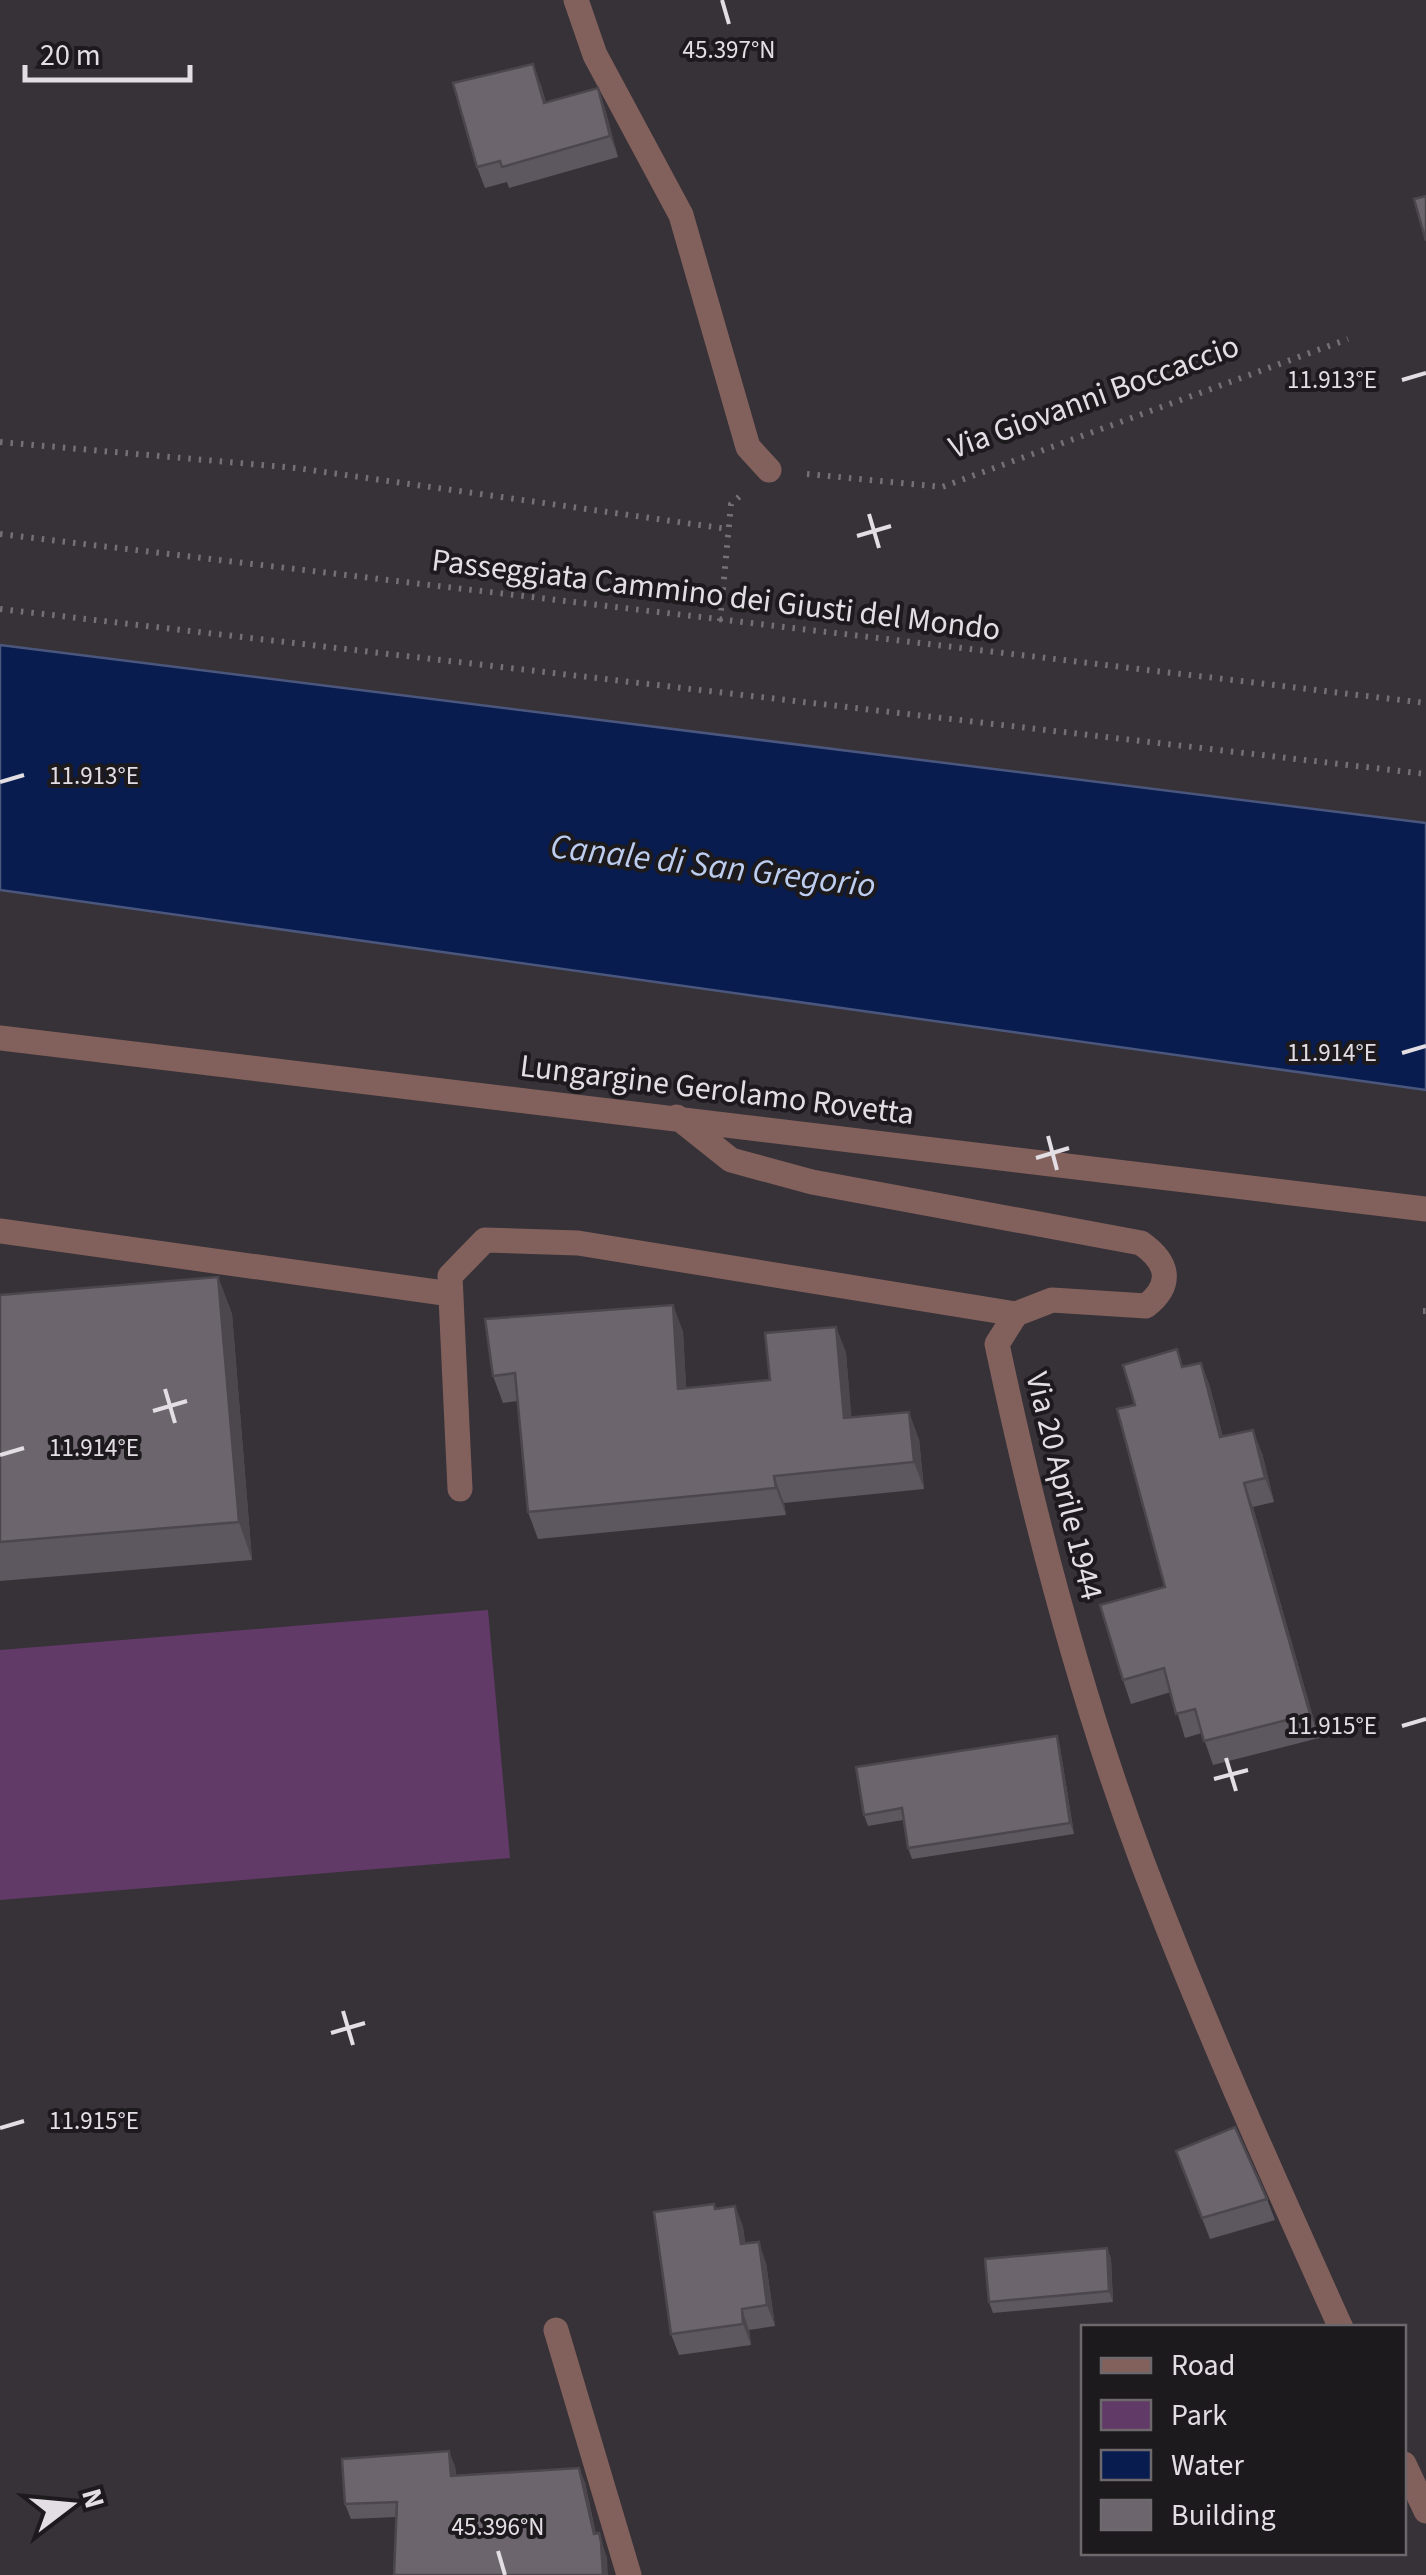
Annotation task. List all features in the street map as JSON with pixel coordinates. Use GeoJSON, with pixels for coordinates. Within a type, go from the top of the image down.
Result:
{"type":"FeatureCollection","features":[{"type":"Feature","properties":{"kind":"street"},"geometry":{"type":"LineString","coordinates":[[576,0],[596,55],[680,215],[748,447],[769,470]]}},
{"type":"Feature","properties":{"kind":"street","name":"Lungargine Gerolamo Rovetta"},"geometry":{"type":"LineString","coordinates":[[0,1038],[1426,1209]]}},
{"type":"Feature","properties":{"kind":"street"},"geometry":{"type":"LineString","coordinates":[[460,1490],[450,1276],[486,1240],[578,1242],[1016,1314],[1052,1300],[1146,1306],[1160,1295],[1167,1274],[1161,1257],[1142,1243],[830,1185],[731,1160],[676,1117]]}},
{"type":"Feature","properties":{"kind":"street"},"geometry":{"type":"LineString","coordinates":[[0,1231],[451,1294]]}},
{"type":"Feature","properties":{"kind":"street","name":"Via 20 Aprile 1944"},"geometry":{"type":"LineString","coordinates":[[1016,1314],[996,1344],[1064,1626],[1141,1859],[1233,2088],[1340,2325]]}},
{"type":"Feature","properties":{"kind":"street"},"geometry":{"type":"LineString","coordinates":[[556,2330],[630,2575]]}},
{"type":"Feature","properties":{"kind":"street"},"geometry":{"type":"LineString","coordinates":[[1406,2468],[1426,2511]]}},
{"type":"Feature","properties":{"kind":"path","name":"Via Giovanni Boccaccio"},"geometry":{"type":"LineString","coordinates":[[769,470],[942,487],[1348,338]]}},
{"type":"Feature","properties":{"kind":"path"},"geometry":{"type":"LineString","coordinates":[[0,442],[296,468],[728,529]]}},
{"type":"Feature","properties":{"kind":"path"},"geometry":{"type":"LineString","coordinates":[[720,621],[731,504],[769,470]]}},
{"type":"Feature","properties":{"kind":"path","name":"Passeggiata Cammino dei Giusti del Mondo"},"geometry":{"type":"LineString","coordinates":[[0,534],[1426,703]]}},
{"type":"Feature","properties":{"kind":"path"},"geometry":{"type":"LineString","coordinates":[[0,609],[1426,774]]}},
{"type":"Feature","properties":{"kind":"green space"},"geometry":{"type":"Polygon","coordinates":[[[488,1610],[510,1858],[0,1900],[0,1650],[488,1610]]]}},
{"type":"Feature","properties":{"kind":"water","name":"Canale di San Gregorio"},"geometry":{"type":"Polygon","coordinates":[[[0,645],[1426,823],[1426,1090],[0,890],[0,645]]]}},
{"type":"Feature","properties":{"kind":"building"},"geometry":{"type":"Polygon","coordinates":[[[533,64],[544,103],[598,88],[610,136],[502,167],[500,161],[477,167],[453,83],[533,64]]]}},
{"type":"Feature","properties":{"kind":"building"},"geometry":{"type":"Polygon","coordinates":[[[1426,196],[1426,241],[1414,199],[1426,196]]]}},
{"type":"Feature","properties":{"kind":"building"},"geometry":{"type":"Polygon","coordinates":[[[218,1277],[239,1522],[0,1542],[0,1295],[218,1277]]]}},
{"type":"Feature","properties":{"kind":"building"},"geometry":{"type":"Polygon","coordinates":[[[673,1305],[678,1389],[770,1380],[765,1333],[836,1327],[844,1418],[909,1412],[914,1462],[774,1476],[776,1488],[528,1512],[515,1373],[493,1376],[485,1319],[673,1305]]]}},
{"type":"Feature","properties":{"kind":"building"},"geometry":{"type":"Polygon","coordinates":[[[1177,1349],[1182,1367],[1201,1363],[1220,1437],[1253,1430],[1265,1478],[1244,1483],[1310,1714],[1204,1741],[1195,1709],[1176,1714],[1164,1668],[1123,1680],[1100,1605],[1165,1587],[1117,1409],[1135,1405],[1123,1365],[1177,1349]]]}},
{"type":"Feature","properties":{"kind":"building"},"geometry":{"type":"Polygon","coordinates":[[[1057,1736],[1070,1823],[908,1848],[902,1808],[864,1815],[856,1767],[1057,1736]]]}},
{"type":"Feature","properties":{"kind":"building"},"geometry":{"type":"Polygon","coordinates":[[[1235,2127],[1267,2199],[1202,2218],[1176,2151],[1235,2127]]]}},
{"type":"Feature","properties":{"kind":"building"},"geometry":{"type":"Polygon","coordinates":[[[714,2204],[715,2209],[735,2206],[741,2244],[759,2242],[767,2305],[742,2309],[743,2324],[671,2334],[654,2212],[714,2204]]]}},
{"type":"Feature","properties":{"kind":"building"},"geometry":{"type":"Polygon","coordinates":[[[1107,2248],[1109,2291],[989,2302],[985,2259],[1107,2248]]]}},
{"type":"Feature","properties":{"kind":"building"},"geometry":{"type":"Polygon","coordinates":[[[449,2451],[451,2476],[579,2468],[594,2534],[599,2533],[603,2575],[394,2575],[397,2502],[345,2504],[342,2459],[449,2451]]]}}]}
